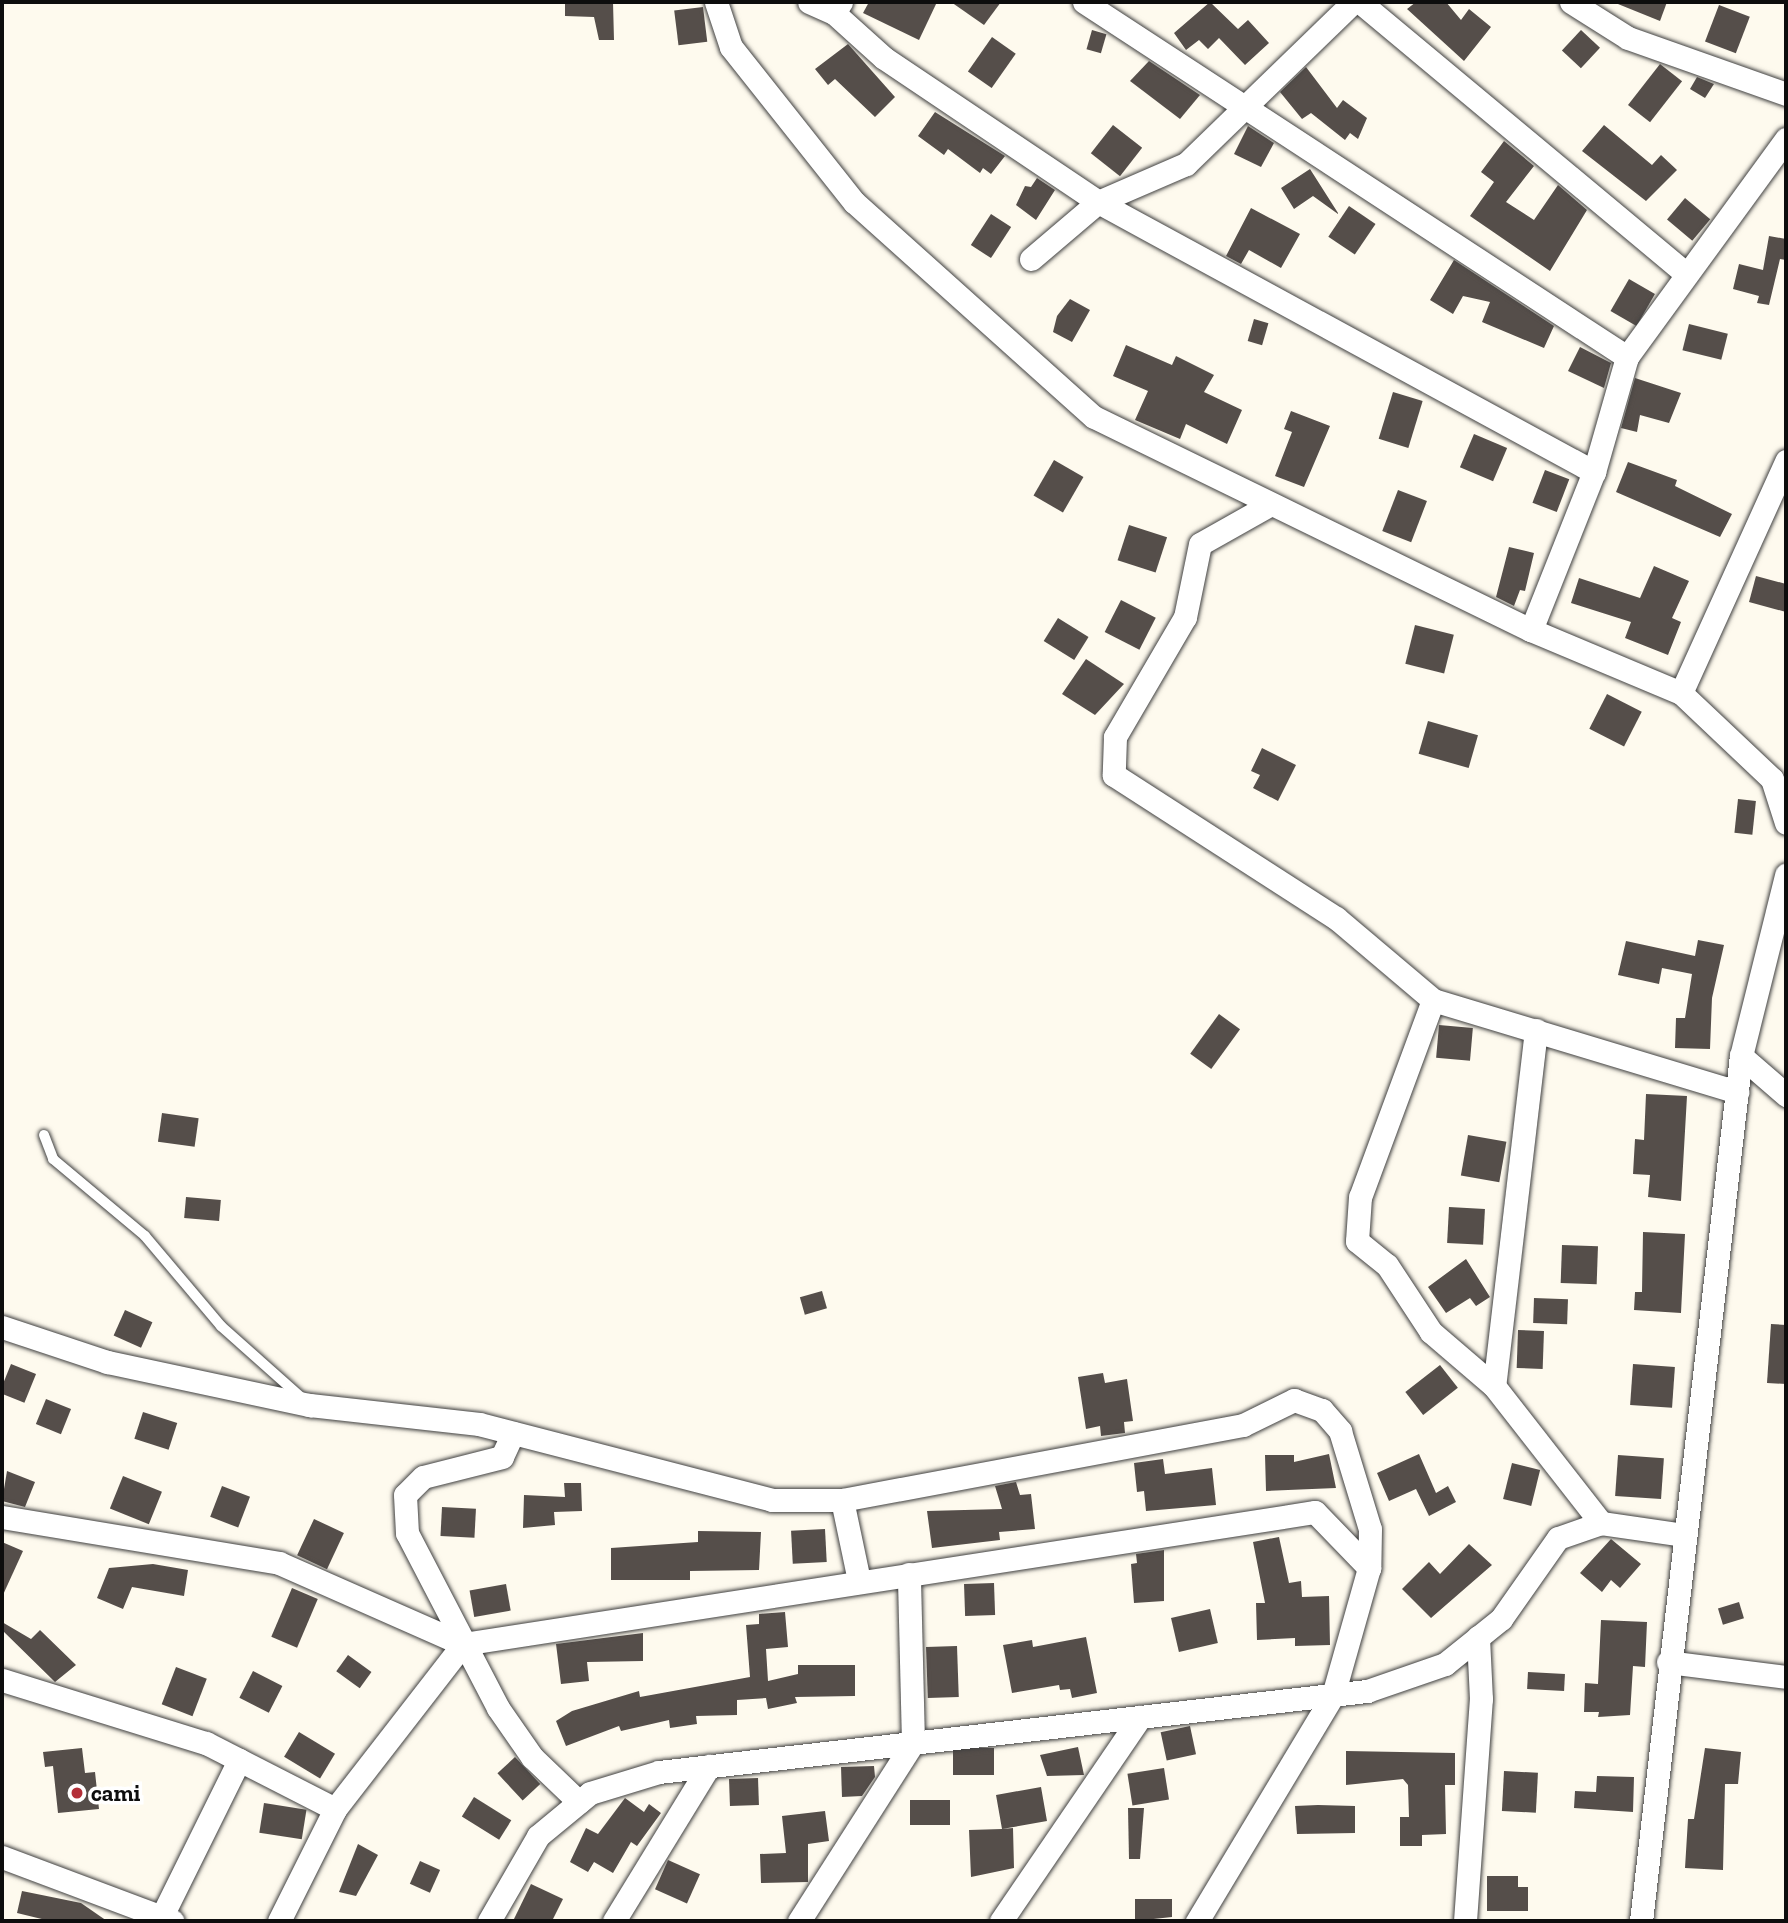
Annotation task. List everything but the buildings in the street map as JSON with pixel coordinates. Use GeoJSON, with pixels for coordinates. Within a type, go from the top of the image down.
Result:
{"type":"FeatureCollection","features":[{"type":"Feature","properties":{"kind":"street"},"geometry":{"type":"LineString","coordinates":[[716,2],[731,47],[854,202],[1094,417],[1531,631],[1681,693],[1772,779],[1786,823]]}},
{"type":"Feature","properties":{"kind":"street"},"geometry":{"type":"LineString","coordinates":[[809,2],[838,7],[884,58],[1098,202],[1594,472]]}},
{"type":"Feature","properties":{"kind":"street"},"geometry":{"type":"LineString","coordinates":[[1084,2],[1627,357]]}},
{"type":"Feature","properties":{"kind":"street"},"geometry":{"type":"LineString","coordinates":[[1031,259],[1098,202],[1186,164],[1241,105],[1353,2]]}},
{"type":"Feature","properties":{"kind":"street"},"geometry":{"type":"LineString","coordinates":[[1360,2],[1686,274]]}},
{"type":"Feature","properties":{"kind":"street"},"geometry":{"type":"LineString","coordinates":[[1571,2],[1628,37],[1786,94]]}},
{"type":"Feature","properties":{"kind":"street"},"geometry":{"type":"LineString","coordinates":[[1531,631],[1594,472],[1627,357],[1786,139]]}},
{"type":"Feature","properties":{"kind":"street"},"geometry":{"type":"LineString","coordinates":[[1681,693],[1786,461]]}},
{"type":"Feature","properties":{"kind":"street"},"geometry":{"type":"LineString","coordinates":[[1271,504],[1199,544],[1185,617],[1115,737],[1114,775],[1336,918],[1433,1000],[1737,1092]]}},
{"type":"Feature","properties":{"kind":"street"},"geometry":{"type":"LineString","coordinates":[[1641,1921],[1668,1662],[1741,1056],[1786,875]]}},
{"type":"Feature","properties":{"kind":"street"},"geometry":{"type":"LineString","coordinates":[[1433,1000],[1360,1197],[1357,1241],[1387,1265],[1431,1332],[1494,1386],[1601,1523]]}},
{"type":"Feature","properties":{"kind":"street"},"geometry":{"type":"LineString","coordinates":[[1494,1386],[1536,1030]]}},
{"type":"Feature","properties":{"kind":"street"},"geometry":{"type":"LineString","coordinates":[[1741,1056],[1786,1095]]}},
{"type":"Feature","properties":{"kind":"street"},"geometry":{"type":"LineString","coordinates":[[2,1327],[107,1362],[310,1405],[513,1433],[772,1500],[842,1500],[1244,1425],[1294,1400],[1322,1410],[1340,1431],[1370,1529],[1369,1568],[1332,1695],[1197,1921]]}},
{"type":"Feature","properties":{"kind":"street"},"geometry":{"type":"LineString","coordinates":[[513,1433],[502,1457],[423,1477],[405,1495],[407,1533],[463,1644],[533,1757],[579,1802]]}},
{"type":"Feature","properties":{"kind":"street"},"geometry":{"type":"LineString","coordinates":[[842,1500],[859,1581]]}},
{"type":"Feature","properties":{"kind":"street"},"geometry":{"type":"LineString","coordinates":[[2,1517],[279,1563],[463,1644],[1315,1512],[1369,1568]]}},
{"type":"Feature","properties":{"kind":"street"},"geometry":{"type":"LineString","coordinates":[[489,1921],[538,1836],[590,1793],[659,1772],[1367,1691],[1445,1664],[1501,1619],[1558,1538],[1601,1523],[1684,1535]]}},
{"type":"Feature","properties":{"kind":"street"},"geometry":{"type":"LineString","coordinates":[[799,1921],[913,1743],[909,1574]]}},
{"type":"Feature","properties":{"kind":"street"},"geometry":{"type":"LineString","coordinates":[[1465,1921],[1481,1699],[1478,1637]]}},
{"type":"Feature","properties":{"kind":"street"},"geometry":{"type":"LineString","coordinates":[[279,1921],[335,1809],[463,1644]]}},
{"type":"Feature","properties":{"kind":"street"},"geometry":{"type":"LineString","coordinates":[[1668,1662],[1786,1677]]}},
{"type":"Feature","properties":{"kind":"street"},"geometry":{"type":"LineString","coordinates":[[2,1680],[206,1742],[335,1809]]}},
{"type":"Feature","properties":{"kind":"street"},"geometry":{"type":"LineString","coordinates":[[1001,1921],[1140,1717]]}},
{"type":"Feature","properties":{"kind":"street"},"geometry":{"type":"LineString","coordinates":[[2,1857],[167,1918],[239,1760]]}},
{"type":"Feature","properties":{"kind":"street"},"geometry":{"type":"LineString","coordinates":[[614,1921],[709,1766]]}},
{"type":"Feature","properties":{"kind":"lane"},"geometry":{"type":"LineString","coordinates":[[44,1135],[53,1159],[145,1236],[220,1326],[310,1405]]}},
{"type":"Feature","properties":{"kind":"place","name":"cami"},"geometry":{"type":"Point","coordinates":[77,1793]}}]}
